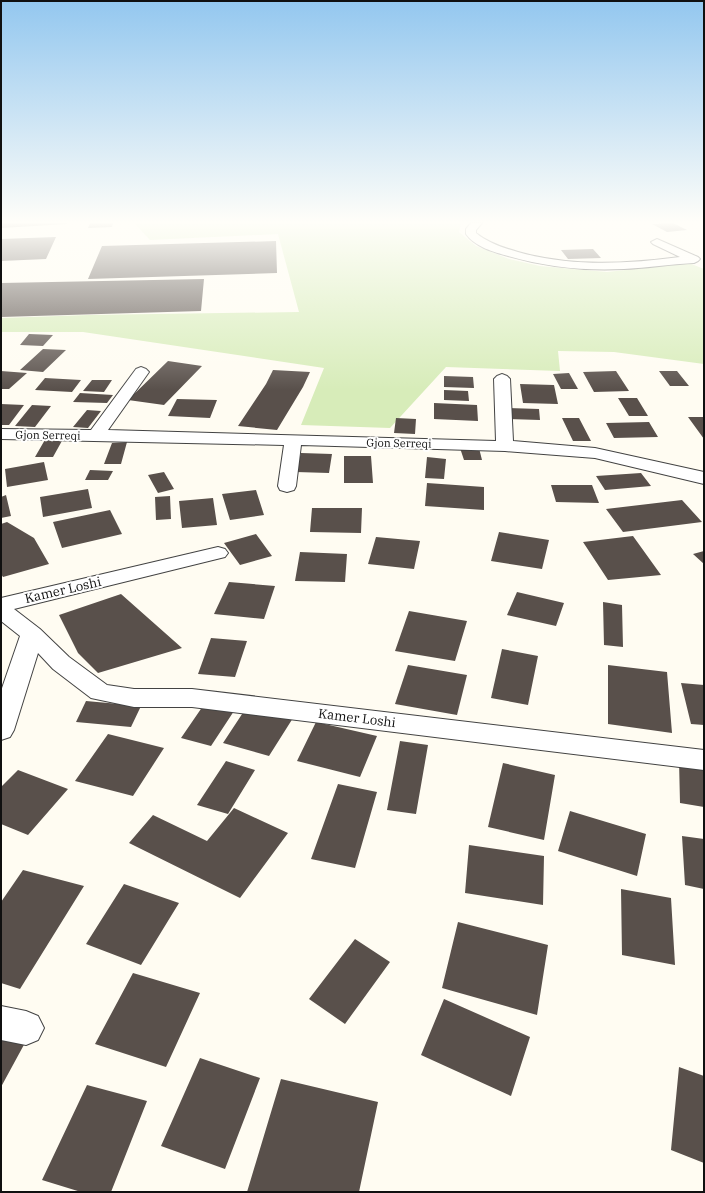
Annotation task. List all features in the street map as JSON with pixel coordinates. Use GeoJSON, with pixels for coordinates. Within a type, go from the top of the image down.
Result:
{"type":"FeatureCollection","features":[{"type":"Feature","properties":{"kind":"street","name":"Gjon Serreqi"},"geometry":{"type":"LineString","coordinates":[[96,435],[141,372]]}},
{"type":"Feature","properties":{"kind":"street"},"geometry":{"type":"LineString","coordinates":[[502,379],[505,446]]}},
{"type":"Feature","properties":{"kind":"street","name":"Gjon Serreqi"},"geometry":{"type":"LineString","coordinates":[[1,434],[96,435],[505,446],[595,453],[704,478]]}},
{"type":"Feature","properties":{"kind":"street"},"geometry":{"type":"LineString","coordinates":[[287,486],[288,469],[293,440]]}},
{"type":"Feature","properties":{"kind":"street","name":"Kamer Loshi"},"geometry":{"type":"LineString","coordinates":[[1,605],[218,553]]}},
{"type":"Feature","properties":{"kind":"street","name":"Kamer Loshi"},"geometry":{"type":"LineString","coordinates":[[1,610],[32,634],[61,663],[100,692],[134,698],[192,698],[704,760]]}},
{"type":"Feature","properties":{"kind":"street"},"geometry":{"type":"LineString","coordinates":[[1,730],[32,634]]}},
{"type":"Feature","properties":{"kind":"green space"},"geometry":{"type":"Polygon","coordinates":[[[290,279],[704,279],[704,364],[614,352],[558,351],[560,371],[446,367],[390,428],[301,425],[324,368],[83,332],[1,332],[1,318],[89,315],[299,312],[290,279]]]}},
{"type":"Feature","properties":{"kind":"building"},"geometry":{"type":"Polygon","coordinates":[[[204,279],[201,311],[1,317],[1,283],[204,279]]]}},
{"type":"Feature","properties":{"kind":"building"},"geometry":{"type":"Polygon","coordinates":[[[29,334],[53,335],[43,346],[20,345],[29,334]]]}},
{"type":"Feature","properties":{"kind":"building"},"geometry":{"type":"Polygon","coordinates":[[[43,349],[66,350],[43,372],[20,370],[43,349]]]}},
{"type":"Feature","properties":{"kind":"building"},"geometry":{"type":"Polygon","coordinates":[[[168,361],[202,366],[164,405],[128,400],[168,361]]]}},
{"type":"Feature","properties":{"kind":"building"},"geometry":{"type":"Polygon","coordinates":[[[273,370],[310,372],[303,387],[277,430],[238,426],[266,384],[273,370]]]}},
{"type":"Feature","properties":{"kind":"building"},"geometry":{"type":"Polygon","coordinates":[[[1,371],[27,373],[9,389],[1,389],[1,371]]]}},
{"type":"Feature","properties":{"kind":"building"},"geometry":{"type":"Polygon","coordinates":[[[616,371],[629,391],[594,392],[583,372],[616,371]]]}},
{"type":"Feature","properties":{"kind":"building"},"geometry":{"type":"Polygon","coordinates":[[[659,371],[677,371],[689,386],[670,386],[659,371]]]}},
{"type":"Feature","properties":{"kind":"building"},"geometry":{"type":"Polygon","coordinates":[[[569,373],[578,389],[561,389],[553,374],[569,373]]]}},
{"type":"Feature","properties":{"kind":"building"},"geometry":{"type":"Polygon","coordinates":[[[444,376],[473,377],[474,388],[444,387],[444,376]]]}},
{"type":"Feature","properties":{"kind":"building"},"geometry":{"type":"Polygon","coordinates":[[[45,378],[81,380],[72,392],[35,390],[45,378]]]}},
{"type":"Feature","properties":{"kind":"building"},"geometry":{"type":"Polygon","coordinates":[[[92,380],[112,380],[104,392],[83,391],[92,380]]]}},
{"type":"Feature","properties":{"kind":"building"},"geometry":{"type":"Polygon","coordinates":[[[520,384],[554,385],[558,404],[523,403],[520,384]]]}},
{"type":"Feature","properties":{"kind":"building"},"geometry":{"type":"Polygon","coordinates":[[[444,390],[468,391],[469,401],[444,400],[444,390]]]}},
{"type":"Feature","properties":{"kind":"building"},"geometry":{"type":"Polygon","coordinates":[[[80,393],[113,395],[107,403],[73,402],[80,393]]]}},
{"type":"Feature","properties":{"kind":"building"},"geometry":{"type":"Polygon","coordinates":[[[618,398],[637,398],[648,416],[629,416],[618,398]]]}},
{"type":"Feature","properties":{"kind":"building"},"geometry":{"type":"Polygon","coordinates":[[[177,399],[217,400],[210,418],[168,416],[177,399]]]}},
{"type":"Feature","properties":{"kind":"building"},"geometry":{"type":"Polygon","coordinates":[[[434,403],[477,405],[478,421],[434,419],[434,403]]]}},
{"type":"Feature","properties":{"kind":"building"},"geometry":{"type":"Polygon","coordinates":[[[1,404],[24,405],[9,425],[1,425],[1,404]]]}},
{"type":"Feature","properties":{"kind":"building"},"geometry":{"type":"Polygon","coordinates":[[[32,405],[51,406],[35,427],[15,426],[32,405]]]}},
{"type":"Feature","properties":{"kind":"building"},"geometry":{"type":"Polygon","coordinates":[[[507,408],[539,409],[540,420],[508,419],[507,408]]]}},
{"type":"Feature","properties":{"kind":"building"},"geometry":{"type":"Polygon","coordinates":[[[87,410],[101,411],[88,428],[73,427],[87,410]]]}},
{"type":"Feature","properties":{"kind":"building"},"geometry":{"type":"Polygon","coordinates":[[[688,417],[704,417],[704,439],[688,417]]]}},
{"type":"Feature","properties":{"kind":"building"},"geometry":{"type":"Polygon","coordinates":[[[396,418],[416,419],[415,434],[394,433],[396,418]]]}},
{"type":"Feature","properties":{"kind":"building"},"geometry":{"type":"Polygon","coordinates":[[[562,418],[579,418],[591,441],[573,441],[562,418]]]}},
{"type":"Feature","properties":{"kind":"building"},"geometry":{"type":"Polygon","coordinates":[[[649,422],[658,437],[614,438],[606,423],[649,422]]]}},
{"type":"Feature","properties":{"kind":"building"},"geometry":{"type":"Polygon","coordinates":[[[46,438],[63,439],[53,457],[35,457],[46,438]]]}},
{"type":"Feature","properties":{"kind":"building"},"geometry":{"type":"Polygon","coordinates":[[[127,442],[121,464],[104,464],[112,443],[127,442]]]}},
{"type":"Feature","properties":{"kind":"building"},"geometry":{"type":"Polygon","coordinates":[[[460,448],[479,448],[482,460],[464,460],[460,448]]]}},
{"type":"Feature","properties":{"kind":"building"},"geometry":{"type":"Polygon","coordinates":[[[301,453],[332,454],[329,473],[296,472],[301,453]]]}},
{"type":"Feature","properties":{"kind":"building"},"geometry":{"type":"Polygon","coordinates":[[[344,456],[371,456],[373,483],[344,483],[344,456]]]}},
{"type":"Feature","properties":{"kind":"building"},"geometry":{"type":"Polygon","coordinates":[[[427,457],[446,459],[444,479],[425,478],[427,457]]]}},
{"type":"Feature","properties":{"kind":"building"},"geometry":{"type":"Polygon","coordinates":[[[44,462],[48,480],[7,487],[5,469],[44,462]]]}},
{"type":"Feature","properties":{"kind":"building"},"geometry":{"type":"Polygon","coordinates":[[[90,470],[113,471],[108,480],[85,480],[90,470]]]}},
{"type":"Feature","properties":{"kind":"building"},"geometry":{"type":"Polygon","coordinates":[[[164,472],[174,489],[158,493],[148,475],[164,472]]]}},
{"type":"Feature","properties":{"kind":"building"},"geometry":{"type":"Polygon","coordinates":[[[641,473],[651,486],[605,490],[596,476],[641,473]]]}},
{"type":"Feature","properties":{"kind":"building"},"geometry":{"type":"Polygon","coordinates":[[[427,483],[484,487],[484,510],[425,506],[427,483]]]}},
{"type":"Feature","properties":{"kind":"building"},"geometry":{"type":"Polygon","coordinates":[[[551,485],[592,485],[599,503],[556,502],[551,485]]]}},
{"type":"Feature","properties":{"kind":"building"},"geometry":{"type":"Polygon","coordinates":[[[88,489],[92,508],[43,517],[40,497],[88,489]]]}},
{"type":"Feature","properties":{"kind":"building"},"geometry":{"type":"Polygon","coordinates":[[[256,490],[264,515],[230,520],[222,494],[256,490]]]}},
{"type":"Feature","properties":{"kind":"building"},"geometry":{"type":"Polygon","coordinates":[[[6,495],[11,516],[1,518],[1,497],[6,495]]]}},
{"type":"Feature","properties":{"kind":"building"},"geometry":{"type":"Polygon","coordinates":[[[170,496],[171,519],[156,520],[155,497],[170,496]]]}},
{"type":"Feature","properties":{"kind":"building"},"geometry":{"type":"Polygon","coordinates":[[[213,498],[217,525],[182,528],[179,501],[213,498]]]}},
{"type":"Feature","properties":{"kind":"building"},"geometry":{"type":"Polygon","coordinates":[[[682,500],[702,522],[623,532],[606,509],[682,500]]]}},
{"type":"Feature","properties":{"kind":"building"},"geometry":{"type":"Polygon","coordinates":[[[312,508],[362,508],[361,533],[310,532],[312,508]]]}},
{"type":"Feature","properties":{"kind":"building"},"geometry":{"type":"Polygon","coordinates":[[[110,510],[122,534],[62,548],[53,522],[110,510]]]}},
{"type":"Feature","properties":{"kind":"building"},"geometry":{"type":"Polygon","coordinates":[[[7,522],[34,538],[49,564],[3,577],[1,574],[1,524],[7,522]]]}},
{"type":"Feature","properties":{"kind":"building"},"geometry":{"type":"Polygon","coordinates":[[[499,532],[549,540],[542,569],[491,561],[499,532]]]}},
{"type":"Feature","properties":{"kind":"building"},"geometry":{"type":"Polygon","coordinates":[[[256,534],[272,556],[240,565],[224,543],[256,534]]]}},
{"type":"Feature","properties":{"kind":"building"},"geometry":{"type":"Polygon","coordinates":[[[633,536],[661,575],[608,580],[583,542],[633,536]]]}},
{"type":"Feature","properties":{"kind":"building"},"geometry":{"type":"Polygon","coordinates":[[[376,537],[420,541],[414,569],[368,564],[376,537]]]}},
{"type":"Feature","properties":{"kind":"building"},"geometry":{"type":"Polygon","coordinates":[[[704,551],[704,564],[693,554],[704,551]]]}},
{"type":"Feature","properties":{"kind":"building"},"geometry":{"type":"Polygon","coordinates":[[[300,552],[347,554],[345,582],[295,581],[300,552]]]}},
{"type":"Feature","properties":{"kind":"building"},"geometry":{"type":"Polygon","coordinates":[[[229,582],[275,586],[264,619],[214,614],[229,582]]]}},
{"type":"Feature","properties":{"kind":"building"},"geometry":{"type":"Polygon","coordinates":[[[517,592],[564,603],[556,626],[507,615],[517,592]]]}},
{"type":"Feature","properties":{"kind":"building"},"geometry":{"type":"Polygon","coordinates":[[[121,594],[182,648],[98,673],[78,653],[59,615],[121,594]]]}},
{"type":"Feature","properties":{"kind":"building"},"geometry":{"type":"Polygon","coordinates":[[[603,602],[622,605],[623,647],[604,645],[603,602]]]}},
{"type":"Feature","properties":{"kind":"building"},"geometry":{"type":"Polygon","coordinates":[[[409,611],[467,621],[455,661],[395,651],[409,611]]]}},
{"type":"Feature","properties":{"kind":"building"},"geometry":{"type":"Polygon","coordinates":[[[211,638],[247,641],[235,677],[198,674],[211,638]]]}},
{"type":"Feature","properties":{"kind":"building"},"geometry":{"type":"Polygon","coordinates":[[[502,649],[538,656],[528,705],[491,698],[502,649]]]}},
{"type":"Feature","properties":{"kind":"building"},"geometry":{"type":"Polygon","coordinates":[[[408,665],[467,675],[457,715],[395,704],[408,665]]]}},
{"type":"Feature","properties":{"kind":"building"},"geometry":{"type":"Polygon","coordinates":[[[608,665],[667,672],[672,733],[608,724],[608,665]]]}},
{"type":"Feature","properties":{"kind":"building"},"geometry":{"type":"Polygon","coordinates":[[[681,683],[704,685],[704,725],[691,724],[681,683]]]}},
{"type":"Feature","properties":{"kind":"building"},"geometry":{"type":"Polygon","coordinates":[[[86,701],[141,706],[131,727],[76,722],[86,701]]]}},
{"type":"Feature","properties":{"kind":"building"},"geometry":{"type":"Polygon","coordinates":[[[205,703],[234,711],[211,746],[181,738],[205,703]]]}},
{"type":"Feature","properties":{"kind":"building"},"geometry":{"type":"Polygon","coordinates":[[[248,705],[293,718],[269,756],[223,743],[248,705]]]}},
{"type":"Feature","properties":{"kind":"building"},"geometry":{"type":"Polygon","coordinates":[[[316,722],[377,736],[360,777],[297,761],[316,722]]]}},
{"type":"Feature","properties":{"kind":"building"},"geometry":{"type":"Polygon","coordinates":[[[108,734],[164,748],[133,796],[75,781],[108,734]]]}},
{"type":"Feature","properties":{"kind":"building"},"geometry":{"type":"Polygon","coordinates":[[[400,741],[428,745],[416,814],[387,810],[400,741]]]}},
{"type":"Feature","properties":{"kind":"building"},"geometry":{"type":"Polygon","coordinates":[[[679,760],[704,765],[704,807],[680,803],[679,760]]]}},
{"type":"Feature","properties":{"kind":"building"},"geometry":{"type":"Polygon","coordinates":[[[226,761],[255,770],[228,814],[197,805],[226,761]]]}},
{"type":"Feature","properties":{"kind":"building"},"geometry":{"type":"Polygon","coordinates":[[[503,763],[555,775],[544,840],[488,827],[503,763]]]}},
{"type":"Feature","properties":{"kind":"building"},"geometry":{"type":"Polygon","coordinates":[[[18,770],[68,789],[28,835],[1,824],[1,787],[18,770]]]}},
{"type":"Feature","properties":{"kind":"building"},"geometry":{"type":"Polygon","coordinates":[[[338,784],[377,792],[355,868],[311,859],[338,784]]]}},
{"type":"Feature","properties":{"kind":"building"},"geometry":{"type":"Polygon","coordinates":[[[234,808],[288,833],[240,898],[129,843],[153,815],[207,841],[234,808]]]}},
{"type":"Feature","properties":{"kind":"building"},"geometry":{"type":"Polygon","coordinates":[[[570,811],[646,834],[637,876],[558,851],[570,811]]]}},
{"type":"Feature","properties":{"kind":"building"},"geometry":{"type":"Polygon","coordinates":[[[682,836],[704,839],[704,889],[685,885],[682,836]]]}},
{"type":"Feature","properties":{"kind":"building"},"geometry":{"type":"Polygon","coordinates":[[[469,845],[544,856],[543,905],[465,893],[469,845]]]}},
{"type":"Feature","properties":{"kind":"building"},"geometry":{"type":"Polygon","coordinates":[[[23,870],[84,886],[20,989],[1,983],[1,902],[23,870]]]}},
{"type":"Feature","properties":{"kind":"building"},"geometry":{"type":"Polygon","coordinates":[[[124,884],[179,903],[141,965],[86,944],[124,884]]]}},
{"type":"Feature","properties":{"kind":"building"},"geometry":{"type":"Polygon","coordinates":[[[621,889],[671,898],[675,965],[622,955],[621,889]]]}},
{"type":"Feature","properties":{"kind":"building"},"geometry":{"type":"Polygon","coordinates":[[[458,922],[548,945],[537,1015],[442,988],[458,922]]]}},
{"type":"Feature","properties":{"kind":"building"},"geometry":{"type":"Polygon","coordinates":[[[355,939],[390,962],[345,1024],[309,999],[355,939]]]}},
{"type":"Feature","properties":{"kind":"building"},"geometry":{"type":"Polygon","coordinates":[[[133,973],[200,993],[166,1067],[95,1044],[133,973]]]}},
{"type":"Feature","properties":{"kind":"building"},"geometry":{"type":"Polygon","coordinates":[[[444,999],[530,1037],[511,1096],[421,1055],[444,999]]]}},
{"type":"Feature","properties":{"kind":"building"},"geometry":{"type":"Polygon","coordinates":[[[1,1034],[26,1041],[1,1087],[1,1034]]]}},
{"type":"Feature","properties":{"kind":"building"},"geometry":{"type":"Polygon","coordinates":[[[200,1058],[260,1078],[225,1169],[161,1146],[200,1058]]]}},
{"type":"Feature","properties":{"kind":"building"},"geometry":{"type":"Polygon","coordinates":[[[679,1067],[704,1076],[704,1163],[671,1150],[679,1067]]]}},
{"type":"Feature","properties":{"kind":"building"},"geometry":{"type":"Polygon","coordinates":[[[281,1079],[378,1102],[359,1192],[247,1192],[281,1079]]]}},
{"type":"Feature","properties":{"kind":"building"},"geometry":{"type":"Polygon","coordinates":[[[87,1085],[147,1101],[111,1192],[81,1192],[42,1180],[87,1085]]]}}]}
